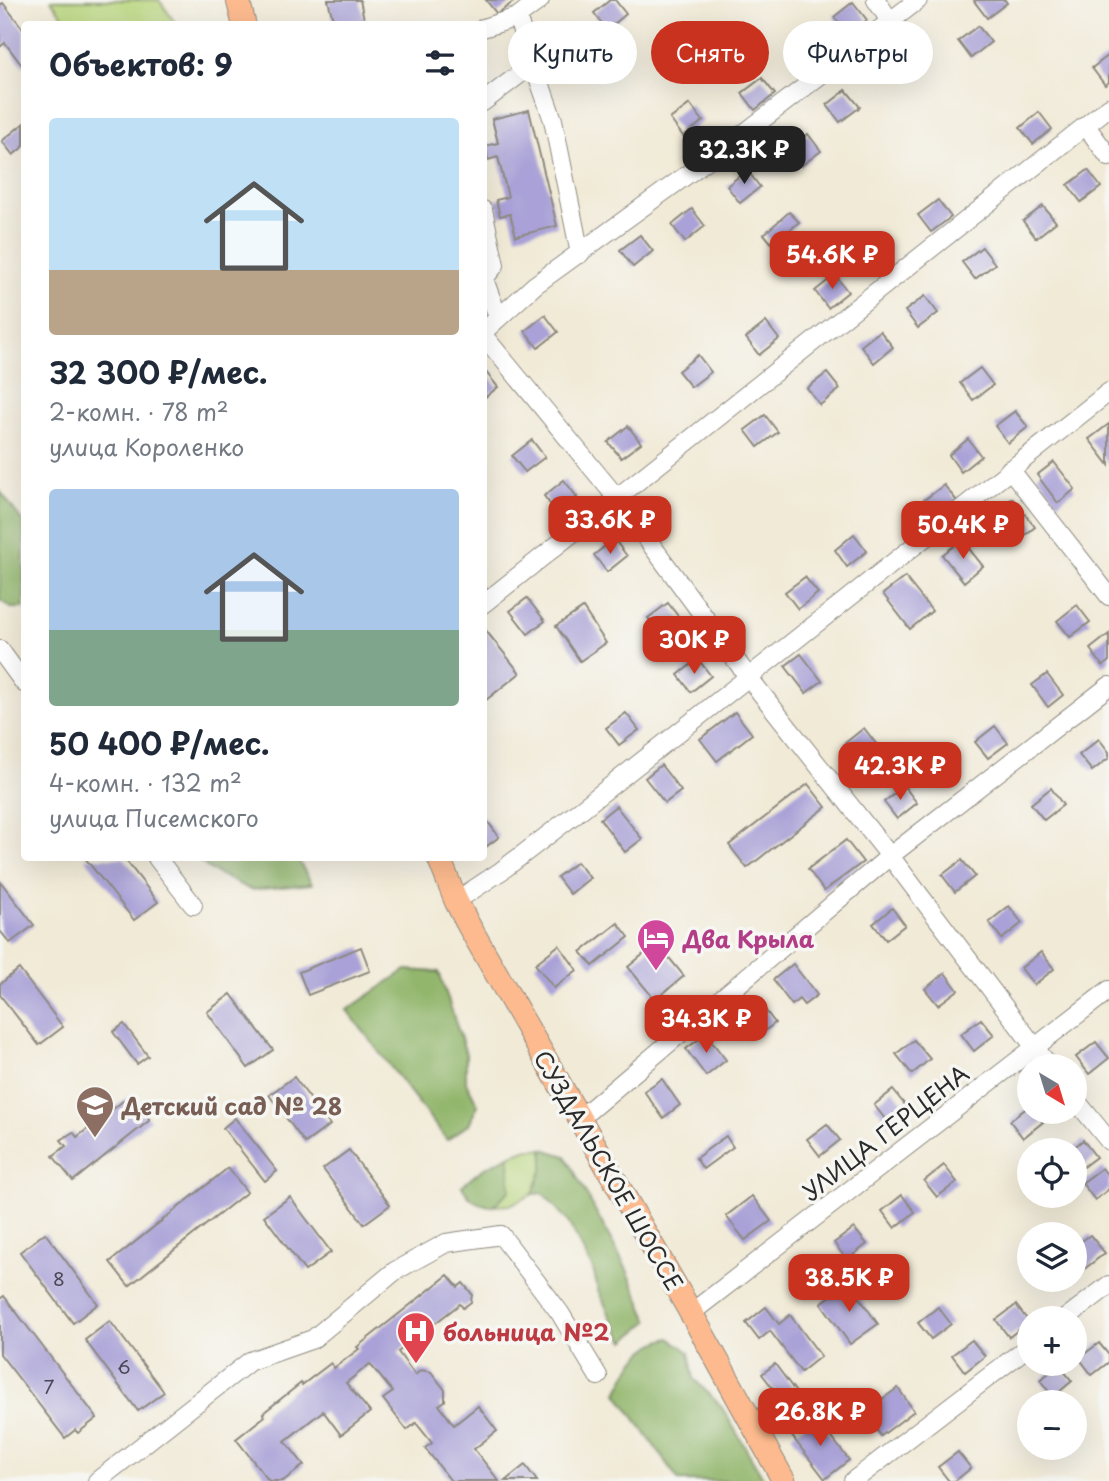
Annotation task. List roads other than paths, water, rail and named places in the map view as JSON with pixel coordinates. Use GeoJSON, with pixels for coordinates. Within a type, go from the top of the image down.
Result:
{"type":"FeatureCollection","features":[{"type":"Feature","properties":{"kind":"main road"},"geometry":{"type":"LineString","coordinates":[[238,0],[243,21]]}},
{"type":"Feature","properties":{"kind":"main road","name":"СУЗДАЛЬСКОЕ ШОССЕ"},"geometry":{"type":"LineString","coordinates":[[440,861],[456,901],[784,1481]]}},
{"type":"Feature","properties":{"kind":"street"},"geometry":{"type":"LineString","coordinates":[[487,27],[517,17],[540,0]]}},
{"type":"Feature","properties":{"kind":"street"},"geometry":{"type":"LineString","coordinates":[[876,0],[890,21],[918,0]]}},
{"type":"Feature","properties":{"kind":"street"},"geometry":{"type":"LineString","coordinates":[[517,17],[518,21]]}},
{"type":"Feature","properties":{"kind":"street"},"geometry":{"type":"LineString","coordinates":[[487,99],[508,83]]}},
{"type":"Feature","properties":{"kind":"street"},"geometry":{"type":"LineString","coordinates":[[540,84],[553,120],[580,254]]}},
{"type":"Feature","properties":{"kind":"street"},"geometry":{"type":"LineString","coordinates":[[487,329],[535,285],[808,84]]}},
{"type":"Feature","properties":{"kind":"street"},"geometry":{"type":"LineString","coordinates":[[487,601],[1109,107]]}},
{"type":"Feature","properties":{"kind":"street"},"geometry":{"type":"LineString","coordinates":[[1086,126],[1109,158]]}},
{"type":"Feature","properties":{"kind":"street"},"geometry":{"type":"LineString","coordinates":[[487,228],[495,265],[487,275]]}},
{"type":"Feature","properties":{"kind":"street"},"geometry":{"type":"LineString","coordinates":[[487,290],[498,317]]}},
{"type":"Feature","properties":{"kind":"street"},"geometry":{"type":"LineString","coordinates":[[487,338],[617,498],[749,678],[890,856],[1040,1054]]}},
{"type":"Feature","properties":{"kind":"street"},"geometry":{"type":"LineString","coordinates":[[456,901],[501,871],[749,678],[1109,392]]}},
{"type":"Feature","properties":{"kind":"street"},"geometry":{"type":"LineString","coordinates":[[1010,469],[1109,596]]}},
{"type":"Feature","properties":{"kind":"street"},"geometry":{"type":"LineString","coordinates":[[0,650],[21,679]]}},
{"type":"Feature","properties":{"kind":"street"},"geometry":{"type":"LineString","coordinates":[[579,1119],[890,856],[1109,686]]}},
{"type":"Feature","properties":{"kind":"street"},"geometry":{"type":"LineString","coordinates":[[159,861],[193,905]]}},
{"type":"Feature","properties":{"kind":"street","name":"УЛИЦА ГЕРЦЕНА"},"geometry":{"type":"LineString","coordinates":[[691,1313],[1109,990]]}},
{"type":"Feature","properties":{"kind":"street"},"geometry":{"type":"LineString","coordinates":[[1087,1114],[1109,1141]]}},
{"type":"Feature","properties":{"kind":"street"},"geometry":{"type":"LineString","coordinates":[[97,1481],[250,1361],[313,1339],[395,1271],[446,1243],[501,1235],[560,1313],[598,1376]]}},
{"type":"Feature","properties":{"kind":"street"},"geometry":{"type":"LineString","coordinates":[[1082,1306],[1109,1285]]}},
{"type":"Feature","properties":{"kind":"street"},"geometry":{"type":"LineString","coordinates":[[853,1481],[1017,1355]]}},
{"type":"Feature","properties":{"kind":"place","name":"Два Крыла"},"geometry":{"type":"Point","coordinates":[656,972]}},
{"type":"Feature","properties":{"kind":"place","name":"Детский сад № 28"},"geometry":{"type":"Point","coordinates":[95,1139]}},
{"type":"Feature","properties":{"kind":"place","name":"больница №2"},"geometry":{"type":"Point","coordinates":[416,1365]}}]}
